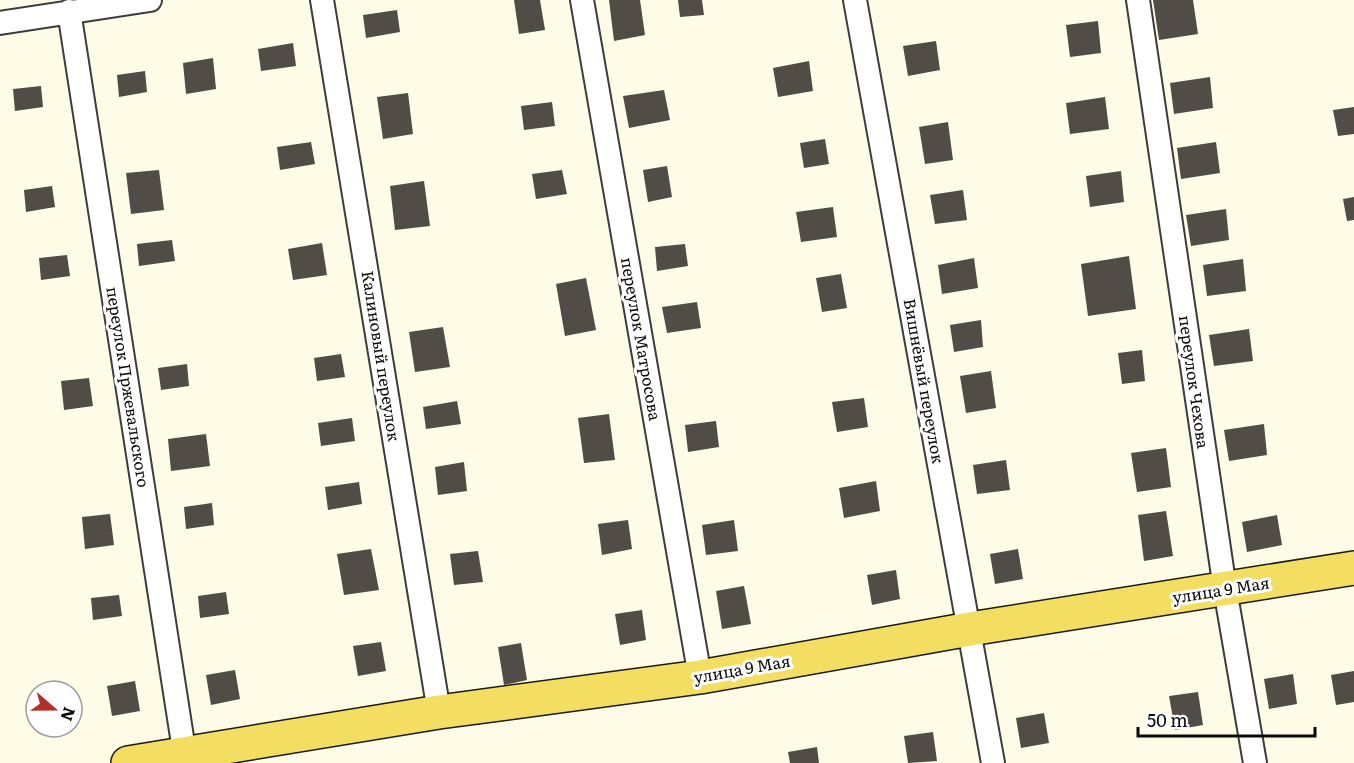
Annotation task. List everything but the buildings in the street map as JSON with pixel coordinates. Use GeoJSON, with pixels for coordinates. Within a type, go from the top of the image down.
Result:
{"type":"FeatureCollection","features":[{"type":"Feature","properties":{"kind":"main road","name":"улица 9 Мая"},"geometry":{"type":"LineString","coordinates":[[128,763],[185,758],[440,712],[700,677],[970,629],[1354,568]]}},
{"type":"Feature","properties":{"kind":"street"},"geometry":{"type":"LineString","coordinates":[[0,23],[150,0]]}},
{"type":"Feature","properties":{"kind":"street","name":"Калиновый переулок"},"geometry":{"type":"LineString","coordinates":[[322,0],[440,712]]}},
{"type":"Feature","properties":{"kind":"street","name":"переулок Матросова"},"geometry":{"type":"LineString","coordinates":[[582,0],[700,677]]}},
{"type":"Feature","properties":{"kind":"street","name":"Вишнёвый переулок"},"geometry":{"type":"LineString","coordinates":[[855,0],[993,763]]}},
{"type":"Feature","properties":{"kind":"street","name":"переулок Чехова"},"geometry":{"type":"LineString","coordinates":[[1138,0],[1225,589],[1255,763]]}},
{"type":"Feature","properties":{"kind":"street","name":"переулок Пржевальского"},"geometry":{"type":"LineString","coordinates":[[69,11],[185,758]]}}]}
